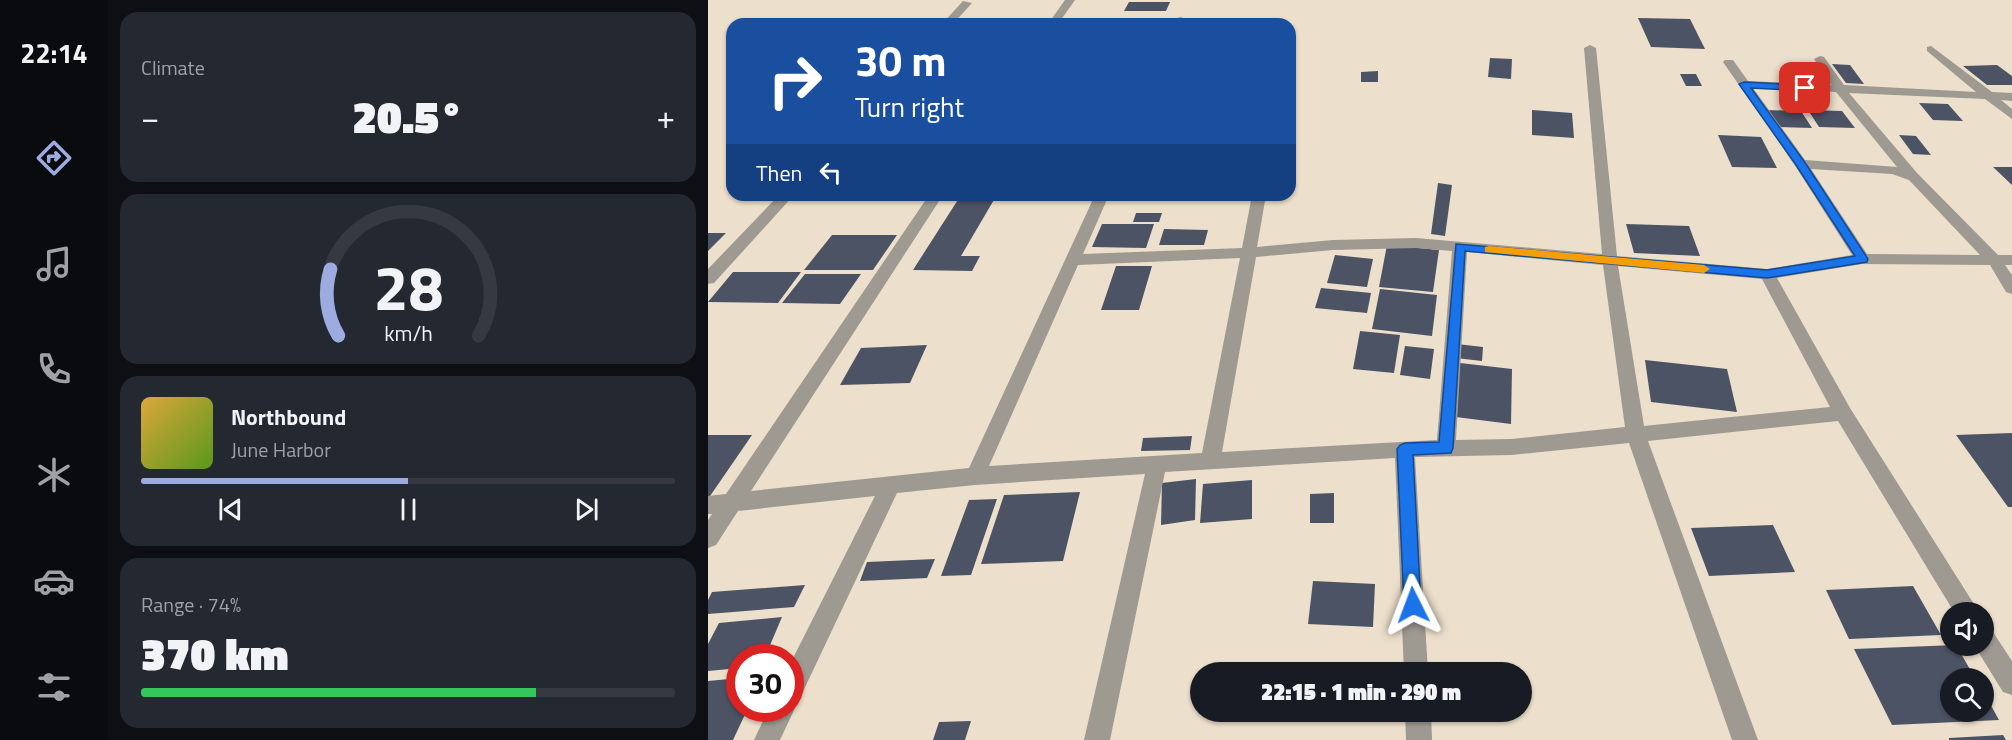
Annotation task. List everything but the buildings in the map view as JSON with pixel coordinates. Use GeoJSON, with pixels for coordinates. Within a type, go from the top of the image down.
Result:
{"type":"FeatureCollection","features":[{"type":"Feature","properties":{"kind":"street"},"geometry":{"type":"LineString","coordinates":[[1057,18],[1070,0]]}},
{"type":"Feature","properties":{"kind":"street"},"geometry":{"type":"LineString","coordinates":[[953,18],[968,3]]}},
{"type":"Feature","properties":{"kind":"street"},"geometry":{"type":"LineString","coordinates":[[1590,48],[1610,262],[1635,433],[1745,740]]}},
{"type":"Feature","properties":{"kind":"street"},"geometry":{"type":"LineString","coordinates":[[1931,49],[2012,116]]}},
{"type":"Feature","properties":{"kind":"street"},"geometry":{"type":"LineString","coordinates":[[1820,59],[1839,89],[1889,151],[2003,260],[2012,288]]}},
{"type":"Feature","properties":{"kind":"street"},"geometry":{"type":"LineString","coordinates":[[1729,62],[1801,164],[1862,259]]}},
{"type":"Feature","properties":{"kind":"street"},"geometry":{"type":"LineString","coordinates":[[1744,84],[2012,97]]}},
{"type":"Feature","properties":{"kind":"street"},"geometry":{"type":"LineString","coordinates":[[1801,164],[1894,170],[1914,177]]}},
{"type":"Feature","properties":{"kind":"street"},"geometry":{"type":"LineString","coordinates":[[708,279],[781,201]]}},
{"type":"Feature","properties":{"kind":"street"},"geometry":{"type":"LineString","coordinates":[[708,538],[932,201]]}},
{"type":"Feature","properties":{"kind":"street"},"geometry":{"type":"LineString","coordinates":[[975,476],[1099,201]]}},
{"type":"Feature","properties":{"kind":"street"},"geometry":{"type":"LineString","coordinates":[[1210,461],[1258,201]]}},
{"type":"Feature","properties":{"kind":"street"},"geometry":{"type":"LineString","coordinates":[[1072,260],[1416,243],[1610,262],[1767,274],[1862,259],[2003,260]]}},
{"type":"Feature","properties":{"kind":"street"},"geometry":{"type":"LineString","coordinates":[[1446,448],[1460,247]]}},
{"type":"Feature","properties":{"kind":"street"},"geometry":{"type":"LineString","coordinates":[[1767,274],[1843,413],[1961,602]]}},
{"type":"Feature","properties":{"kind":"street"},"geometry":{"type":"LineString","coordinates":[[708,505],[975,476],[1405,449],[1511,447],[1843,413]]}},
{"type":"Feature","properties":{"kind":"street"},"geometry":{"type":"LineString","coordinates":[[1405,449],[1416,662]]}},
{"type":"Feature","properties":{"kind":"street"},"geometry":{"type":"LineString","coordinates":[[1097,740],[1157,464]]}},
{"type":"Feature","properties":{"kind":"street"},"geometry":{"type":"LineString","coordinates":[[804,662],[891,484]]}},
{"type":"Feature","properties":{"kind":"street"},"geometry":{"type":"LineString","coordinates":[[1994,654],[2012,683]]}},
{"type":"Feature","properties":{"kind":"street"},"geometry":{"type":"LineString","coordinates":[[767,740],[775,722]]}},
{"type":"Feature","properties":{"kind":"street"},"geometry":{"type":"LineString","coordinates":[[1418,722],[1419,740]]}},
{"type":"Feature","properties":{"kind":"slow traffic"},"geometry":{"type":"LineString","coordinates":[[1489,250],[1704,269]]}},
{"type":"Feature","properties":{"kind":"route"},"geometry":{"type":"LineString","coordinates":[[1413,605],[1405,449],[1446,448],[1460,247],[1610,262],[1767,274],[1862,259],[1801,164],[1744,84],[1805,88]]}}]}
